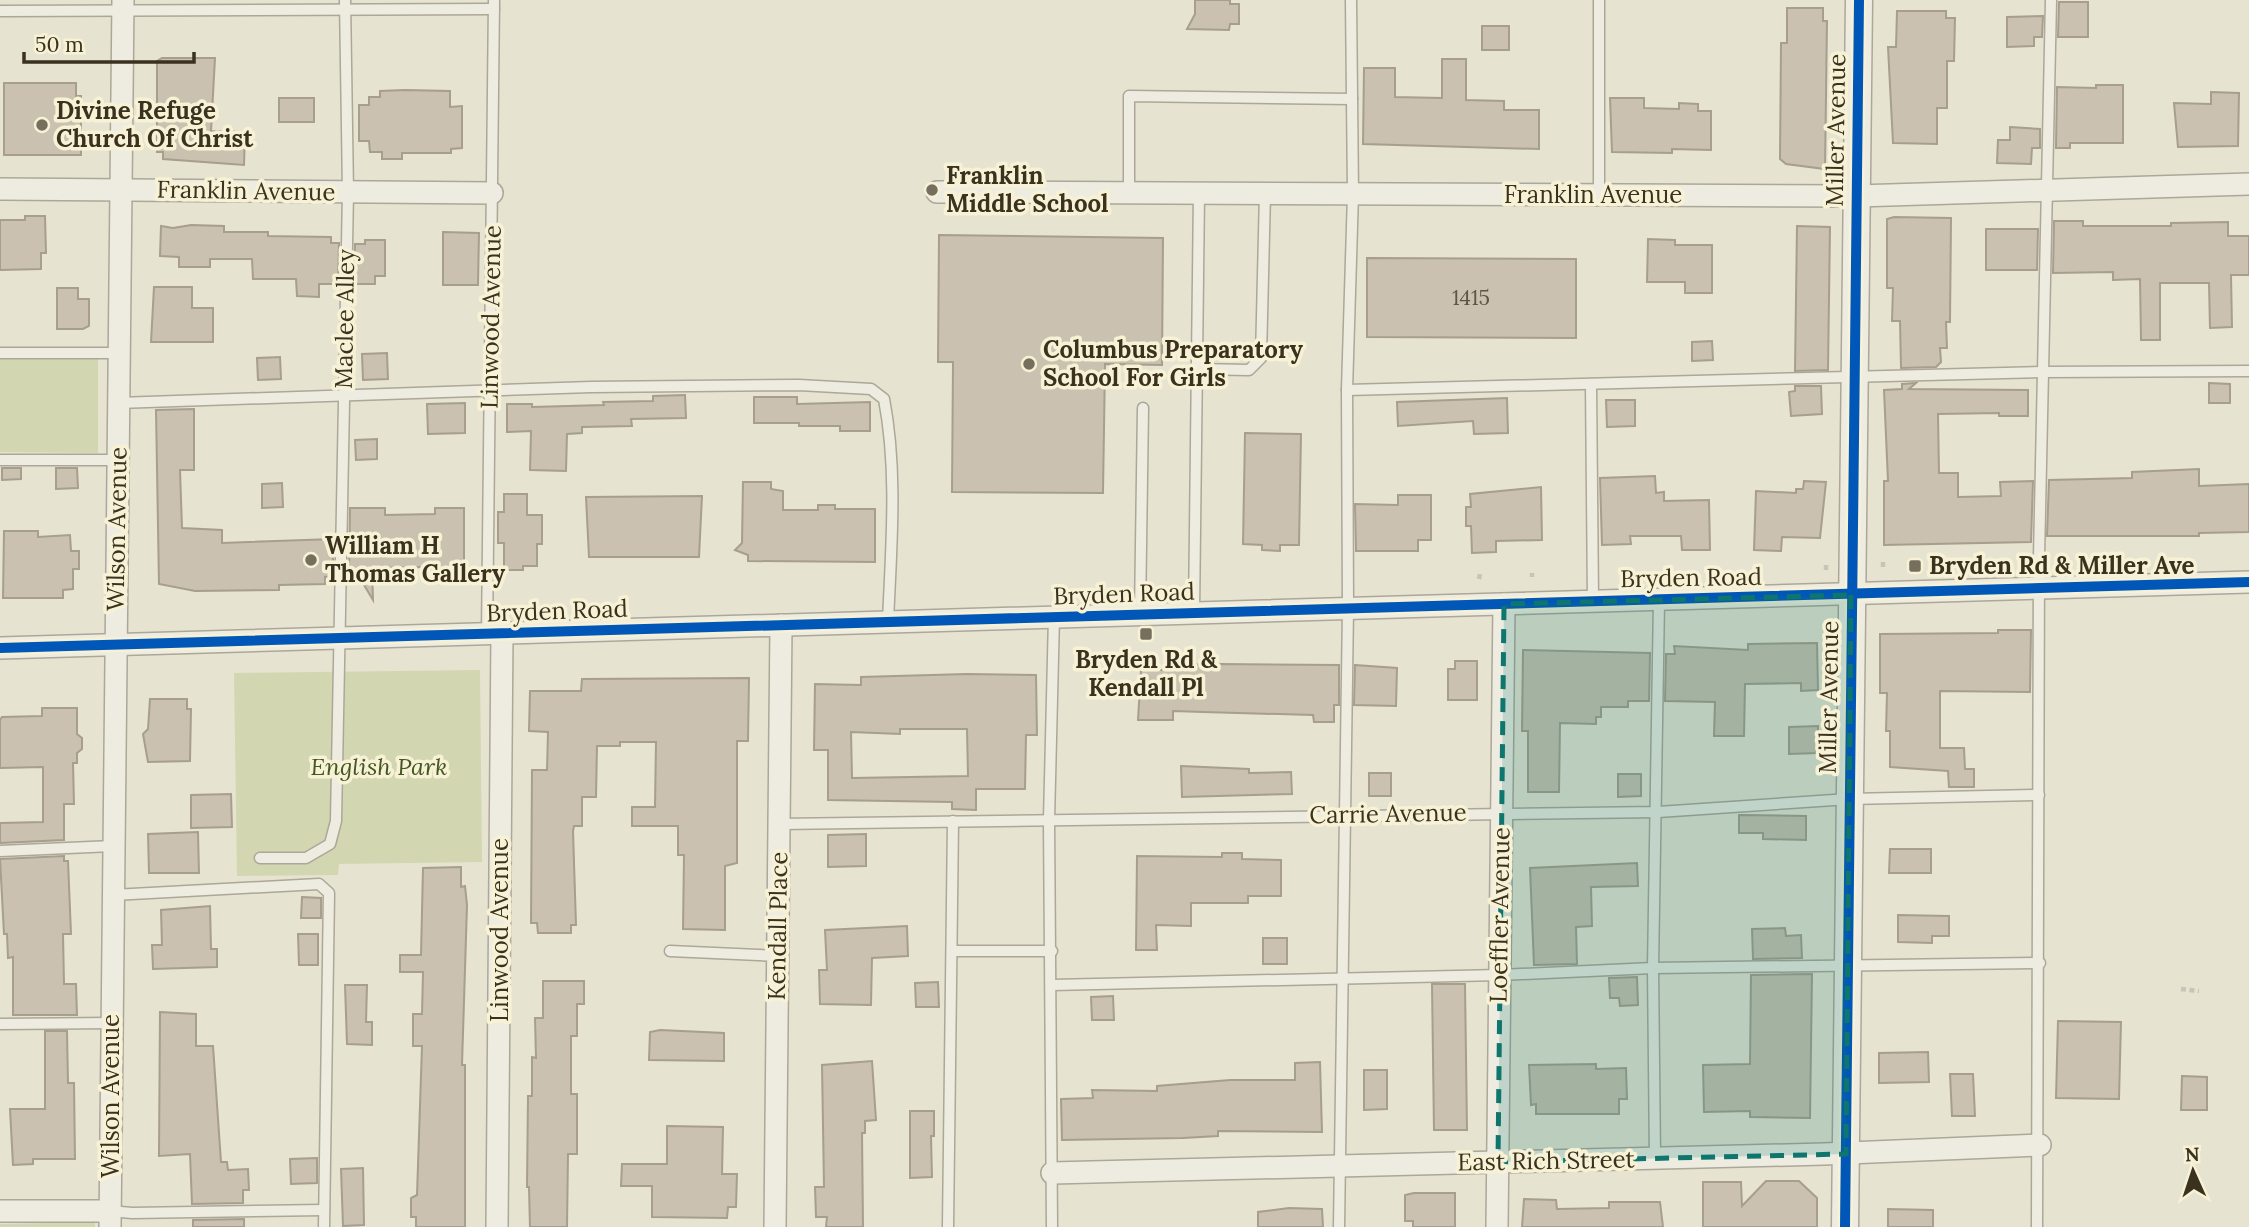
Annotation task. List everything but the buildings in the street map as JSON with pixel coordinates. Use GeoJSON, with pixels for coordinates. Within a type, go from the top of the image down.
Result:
{"type":"FeatureCollection","features":[{"type":"Feature","properties":{"kind":"street","name":"Miller Avenue"},"geometry":{"type":"LineString","coordinates":[[1845,1227],[1859,0]]}},
{"type":"Feature","properties":{"kind":"street","name":"Wilson Avenue"},"geometry":{"type":"LineString","coordinates":[[110,1219],[123,5]]}},
{"type":"Feature","properties":{"kind":"street","name":"Franklin Avenue"},"geometry":{"type":"LineString","coordinates":[[937,192],[1857,196],[2249,184]]}},
{"type":"Feature","properties":{"kind":"street","name":"Franklin Avenue"},"geometry":{"type":"LineString","coordinates":[[0,189],[492,193]]}},
{"type":"Feature","properties":{"kind":"street","name":"Bryden Road"},"geometry":{"type":"LineString","coordinates":[[0,649],[2249,582]]}},
{"type":"Feature","properties":{"kind":"street","name":"Loeffler Avenue"},"geometry":{"type":"LineString","coordinates":[[1497,1227],[1504,604]]}},
{"type":"Feature","properties":{"kind":"street","name":"Kendall Place"},"geometry":{"type":"LineString","coordinates":[[775,1227],[781,625]]}},
{"type":"Feature","properties":{"kind":"street","name":"Linwood Avenue"},"geometry":{"type":"LineString","coordinates":[[495,634],[497,1227]]}},
{"type":"Feature","properties":{"kind":"street","name":"East Rich Street"},"geometry":{"type":"LineString","coordinates":[[1052,1173],[1846,1154],[2040,1145]]}},
{"type":"Feature","properties":{"kind":"street"},"geometry":{"type":"LineString","coordinates":[[0,1212],[110,1219]]}},
{"type":"Feature","properties":{"kind":"lane"},"geometry":{"type":"LineString","coordinates":[[1339,1227],[1348,608],[1347,390],[1353,194],[1351,0]]}},
{"type":"Feature","properties":{"kind":"lane"},"geometry":{"type":"LineString","coordinates":[[1599,0],[1599,195]]}},
{"type":"Feature","properties":{"kind":"lane"},"geometry":{"type":"LineString","coordinates":[[2038,1227],[2039,589],[2051,0]]}},
{"type":"Feature","properties":{"kind":"lane"},"geometry":{"type":"LineString","coordinates":[[0,11],[123,5],[494,5]]}},
{"type":"Feature","properties":{"kind":"lane","name":"Maclee Alley"},"geometry":{"type":"LineString","coordinates":[[260,858],[306,858],[330,844],[336,821],[348,192],[345,5]]}},
{"type":"Feature","properties":{"kind":"lane","name":"Linwood Avenue"},"geometry":{"type":"LineString","coordinates":[[494,5],[490,393],[495,634]]}},
{"type":"Feature","properties":{"kind":"lane"},"geometry":{"type":"LineString","coordinates":[[1129,193],[1129,96],[1352,99]]}},
{"type":"Feature","properties":{"kind":"lane"},"geometry":{"type":"LineString","coordinates":[[1194,612],[1199,193]]}},
{"type":"Feature","properties":{"kind":"lane"},"geometry":{"type":"LineString","coordinates":[[1196,369],[1249,370],[1261,358],[1265,193]]}},
{"type":"Feature","properties":{"kind":"lane"},"geometry":{"type":"LineString","coordinates":[[0,353],[118,353]]}},
{"type":"Feature","properties":{"kind":"lane"},"geometry":{"type":"LineString","coordinates":[[1347,390],[1854,379],[2043,372],[2249,371]]}},
{"type":"Feature","properties":{"kind":"lane"},"geometry":{"type":"LineString","coordinates":[[1591,384],[1592,601]]}},
{"type":"Feature","properties":{"kind":"lane"},"geometry":{"type":"LineString","coordinates":[[118,403],[490,393],[591,387],[799,385],[871,389],[884,399],[891,433],[892,506],[888,622]]}},
{"type":"Feature","properties":{"kind":"lane"},"geometry":{"type":"LineString","coordinates":[[1140,614],[1143,408]]}},
{"type":"Feature","properties":{"kind":"lane"},"geometry":{"type":"LineString","coordinates":[[0,460],[118,460]]}},
{"type":"Feature","properties":{"kind":"lane"},"geometry":{"type":"LineString","coordinates":[[1655,1158],[1653,968],[1658,812],[1659,600]]}},
{"type":"Feature","properties":{"kind":"lane"},"geometry":{"type":"LineString","coordinates":[[1052,1227],[1049,820],[1054,617]]}},
{"type":"Feature","properties":{"kind":"lane","name":"Carrie Avenue"},"geometry":{"type":"LineString","coordinates":[[779,824],[1501,812],[1658,812],[1849,799],[2039,796]]}},
{"type":"Feature","properties":{"kind":"lane"},"geometry":{"type":"LineString","coordinates":[[948,1227],[953,821]]}},
{"type":"Feature","properties":{"kind":"lane"},"geometry":{"type":"LineString","coordinates":[[0,850],[113,846]]}},
{"type":"Feature","properties":{"kind":"lane"},"geometry":{"type":"LineString","coordinates":[[113,895],[320,884],[326,887],[329,893],[324,1227]]}},
{"type":"Feature","properties":{"kind":"lane"},"geometry":{"type":"LineString","coordinates":[[670,951],[778,956]]}},
{"type":"Feature","properties":{"kind":"lane"},"geometry":{"type":"LineString","coordinates":[[952,951],[1052,951]]}},
{"type":"Feature","properties":{"kind":"lane"},"geometry":{"type":"LineString","coordinates":[[1052,985],[1500,975],[1653,968],[2040,963]]}},
{"type":"Feature","properties":{"kind":"lane"},"geometry":{"type":"LineString","coordinates":[[0,1024],[112,1023]]}},
{"type":"Feature","properties":{"kind":"lane"},"geometry":{"type":"LineString","coordinates":[[110,1219],[132,1213],[324,1210]]}},
{"type":"Feature","properties":{"kind":"path"},"geometry":{"type":"LineString","coordinates":[[2181,989],[2199,991]]}},
{"type":"Feature","properties":{"kind":"highlighted area"},"geometry":{"type":"Polygon","coordinates":[[[1851,595],[1846,1154],[1498,1162],[1504,604],[1851,595]]]}},
{"type":"Feature","properties":{"kind":"green space"},"geometry":{"type":"Polygon","coordinates":[[[0,358],[98,359],[98,453],[0,452],[0,358]]]}},
{"type":"Feature","properties":{"kind":"green space","name":"English Park"},"geometry":{"type":"Polygon","coordinates":[[[480,670],[482,862],[339,864],[338,875],[237,876],[234,673],[480,670]]]}},
{"type":"Feature","properties":{"kind":"green space"},"geometry":{"type":"Polygon","coordinates":[[[95,1222],[95,1227],[0,1227],[0,1224],[95,1222]]]}},
{"type":"Feature","properties":{"kind":"cycle path"},"geometry":{"type":"LineString","coordinates":[[1845,1227],[1859,0]]}},
{"type":"Feature","properties":{"kind":"cycle path"},"geometry":{"type":"LineString","coordinates":[[0,648],[2249,582]]}},
{"type":"Feature","properties":{"kind":"place","name":"Divine Refuge Church Of Christ"},"geometry":{"type":"Point","coordinates":[42,125]}},
{"type":"Feature","properties":{"kind":"place","name":"Franklin Middle School"},"geometry":{"type":"Point","coordinates":[932,190]}},
{"type":"Feature","properties":{"kind":"place","name":"Columbus Preparatory School For Girls"},"geometry":{"type":"Point","coordinates":[1029,364]}},
{"type":"Feature","properties":{"kind":"place","name":"William H Thomas Gallery"},"geometry":{"type":"Point","coordinates":[311,560]}},
{"type":"Feature","properties":{"kind":"place","name":"Bryden Rd & Miller Ave"},"geometry":{"type":"Point","coordinates":[1915,566]}},
{"type":"Feature","properties":{"kind":"place","name":"Bryden Rd & Kendall Pl"},"geometry":{"type":"Point","coordinates":[1146,634]}}]}
